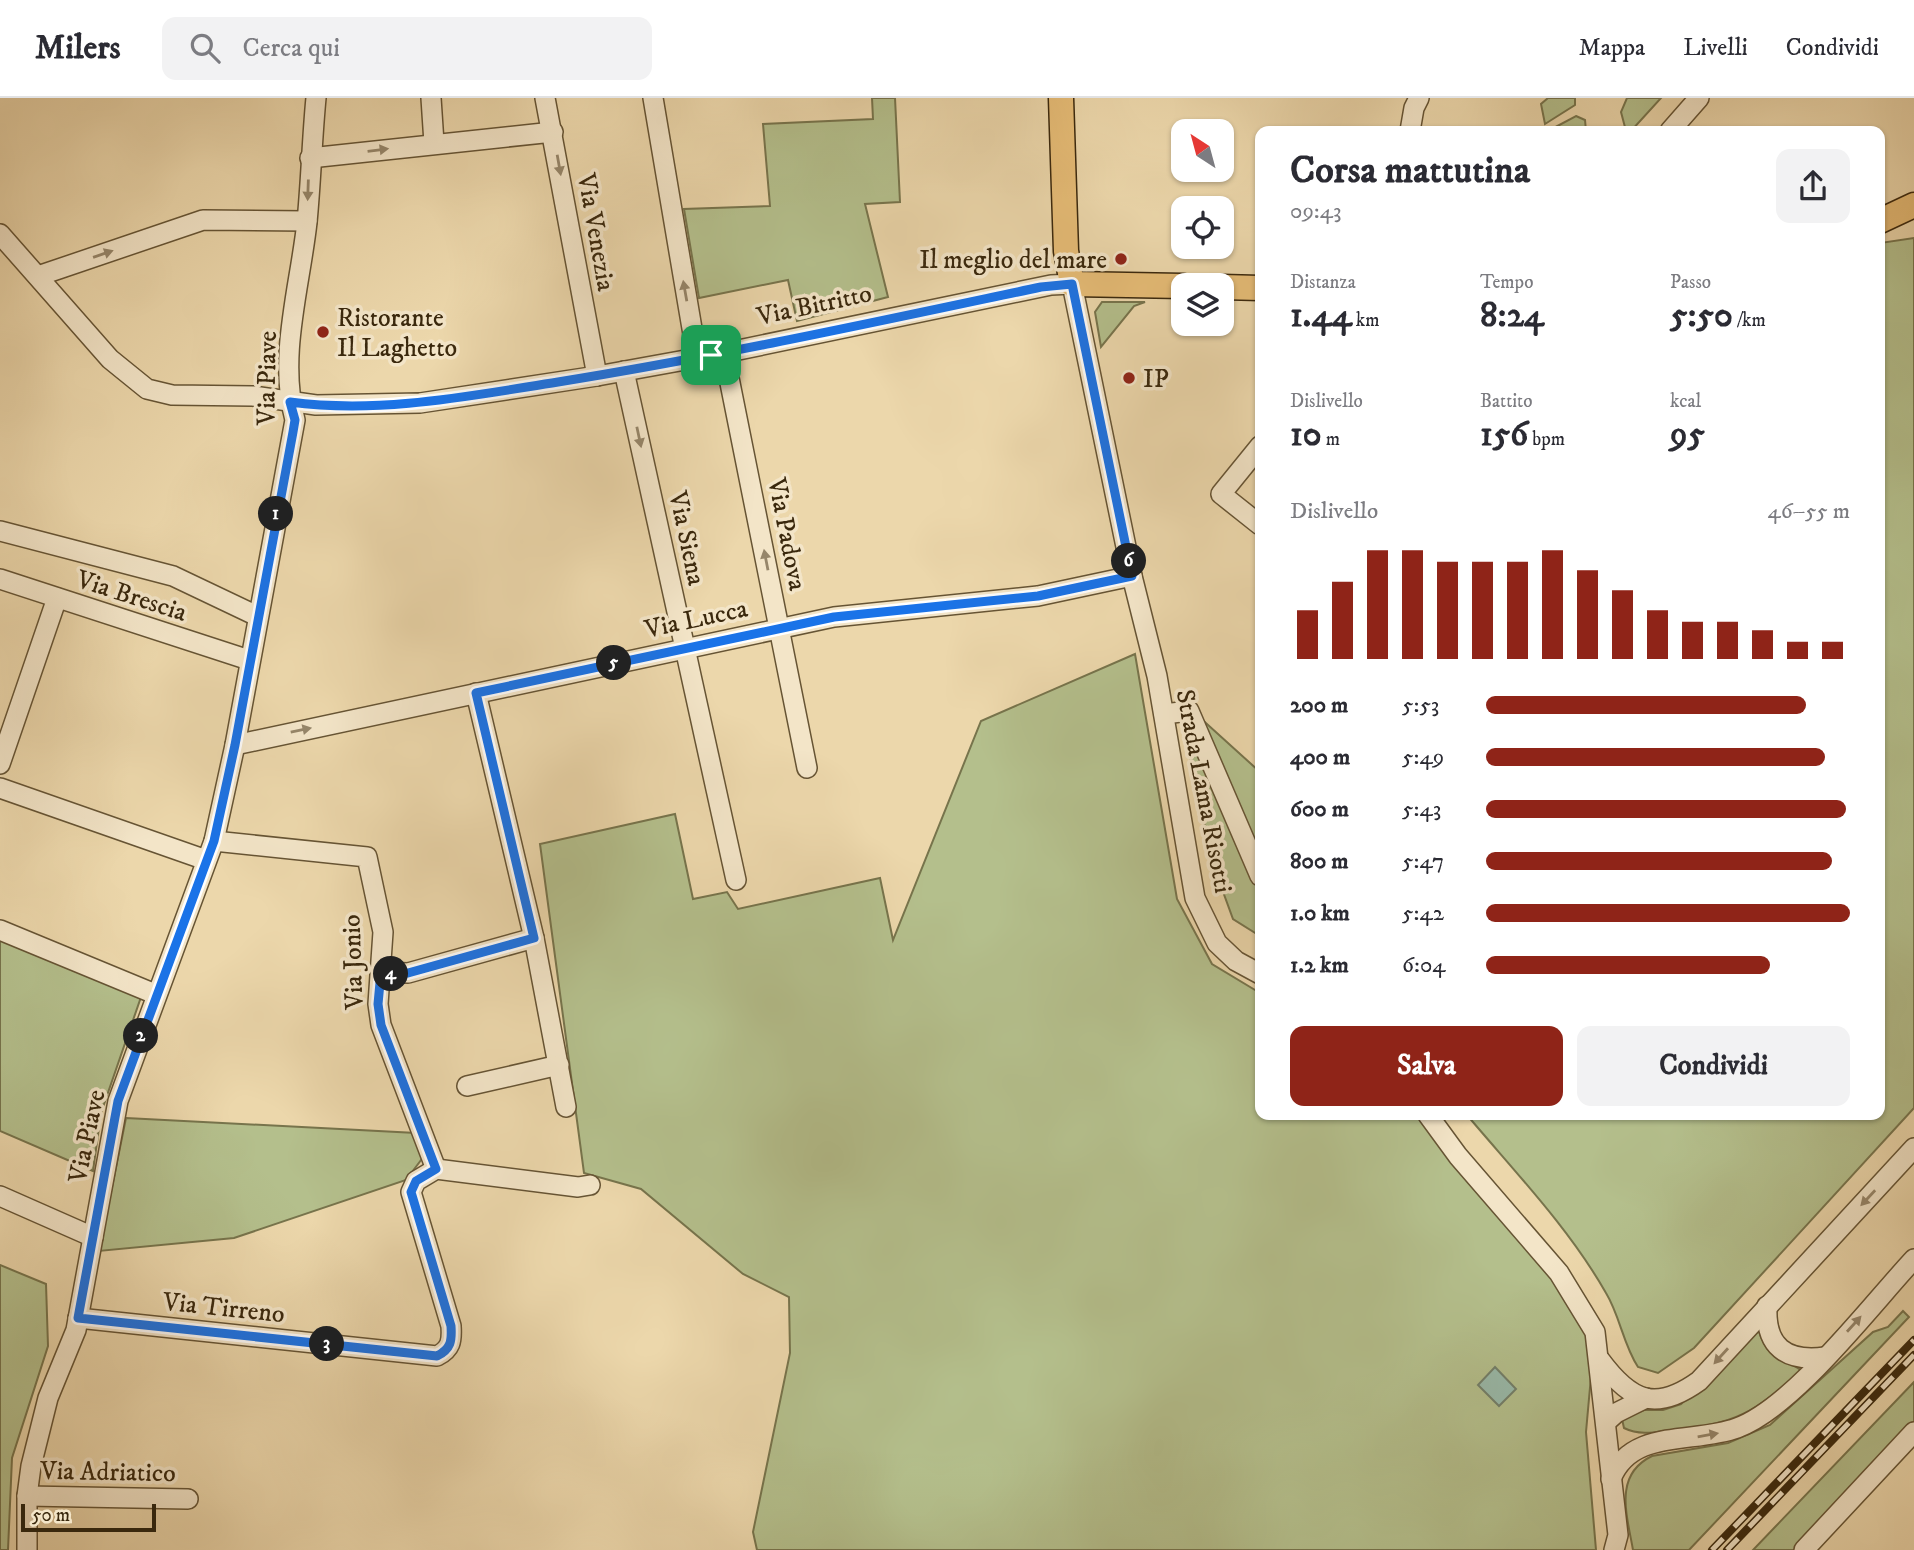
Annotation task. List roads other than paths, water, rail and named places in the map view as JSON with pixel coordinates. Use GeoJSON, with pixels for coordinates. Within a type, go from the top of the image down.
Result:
{"type":"FeatureCollection","features":[{"type":"Feature","properties":{"kind":"main road"},"geometry":{"type":"LineString","coordinates":[[1061,98],[1066,251],[1072,284]]}},
{"type":"Feature","properties":{"kind":"main road"},"geometry":{"type":"LineString","coordinates":[[1885,218],[1914,205]]}},
{"type":"Feature","properties":{"kind":"main road"},"geometry":{"type":"LineString","coordinates":[[1885,220],[1914,224]]}},
{"type":"Feature","properties":{"kind":"main road","name":"Via Bitritto"},"geometry":{"type":"LineString","coordinates":[[1072,284],[1171,286]]}},
{"type":"Feature","properties":{"kind":"main road"},"geometry":{"type":"LineString","coordinates":[[1234,287],[1255,288]]}},
{"type":"Feature","properties":{"kind":"street","name":"Via Piave"},"geometry":{"type":"LineString","coordinates":[[27,1550],[27,1496],[48,1398],[78,1318],[118,1101],[155,993],[214,841],[235,745],[295,420],[290,402],[288,365],[307,221],[316,98]]}},
{"type":"Feature","properties":{"kind":"street"},"geometry":{"type":"LineString","coordinates":[[431,98],[434,144]]}},
{"type":"Feature","properties":{"kind":"street","name":"Via Venezia"},"geometry":{"type":"LineString","coordinates":[[545,98],[597,376]]}},
{"type":"Feature","properties":{"kind":"street"},"geometry":{"type":"LineString","coordinates":[[653,98],[697,358]]}},
{"type":"Feature","properties":{"kind":"street"},"geometry":{"type":"LineString","coordinates":[[1411,126],[1419,98]]}},
{"type":"Feature","properties":{"kind":"street"},"geometry":{"type":"LineString","coordinates":[[1675,126],[1699,98]]}},
{"type":"Feature","properties":{"kind":"street"},"geometry":{"type":"LineString","coordinates":[[310,158],[553,132]]}},
{"type":"Feature","properties":{"kind":"street"},"geometry":{"type":"LineString","coordinates":[[38,276],[203,219],[307,221]]}},
{"type":"Feature","properties":{"kind":"street","name":"Via Bitritto"},"geometry":{"type":"LineString","coordinates":[[0,234],[110,359],[147,389],[172,395],[253,396],[320,405],[420,403],[597,376],[724,353],[1041,287],[1072,284]]}},
{"type":"Feature","properties":{"kind":"street","name":"Strada Lama Risotti"},"geometry":{"type":"LineString","coordinates":[[1072,284],[1132,576],[1164,714],[1195,898],[1217,943],[1236,961],[1255,971]]}},
{"type":"Feature","properties":{"kind":"street","name":"Via Padova"},"geometry":{"type":"LineString","coordinates":[[724,353],[807,768]]}},
{"type":"Feature","properties":{"kind":"street","name":"Via Siena"},"geometry":{"type":"LineString","coordinates":[[624,371],[736,880]]}},
{"type":"Feature","properties":{"kind":"street"},"geometry":{"type":"LineString","coordinates":[[1255,452],[1222,494],[1255,521]]}},
{"type":"Feature","properties":{"kind":"street"},"geometry":{"type":"LineString","coordinates":[[0,531],[173,576],[257,616]]}},
{"type":"Feature","properties":{"kind":"street","name":"Via Lucca"},"geometry":{"type":"LineString","coordinates":[[235,745],[780,627],[834,617],[1038,596],[1132,576]]}},
{"type":"Feature","properties":{"kind":"street","name":"Via Brescia"},"geometry":{"type":"LineString","coordinates":[[0,579],[249,660]]}},
{"type":"Feature","properties":{"kind":"street"},"geometry":{"type":"LineString","coordinates":[[0,764],[57,598]]}},
{"type":"Feature","properties":{"kind":"street"},"geometry":{"type":"LineString","coordinates":[[476,693],[534,938],[566,1107]]}},
{"type":"Feature","properties":{"kind":"street"},"geometry":{"type":"LineString","coordinates":[[1164,714],[1189,711],[1255,864]]}},
{"type":"Feature","properties":{"kind":"street"},"geometry":{"type":"LineString","coordinates":[[0,788],[206,860]]}},
{"type":"Feature","properties":{"kind":"street","name":"Via Jonio"},"geometry":{"type":"LineString","coordinates":[[214,841],[367,857],[383,932],[378,1004],[381,1025],[436,1169]]}},
{"type":"Feature","properties":{"kind":"street"},"geometry":{"type":"LineString","coordinates":[[0,930],[155,993]]}},
{"type":"Feature","properties":{"kind":"street"},"geometry":{"type":"LineString","coordinates":[[381,972],[408,973],[534,938]]}},
{"type":"Feature","properties":{"kind":"street"},"geometry":{"type":"LineString","coordinates":[[467,1086],[559,1065]]}},
{"type":"Feature","properties":{"kind":"street"},"geometry":{"type":"LineString","coordinates":[[1433,1120],[1458,1156],[1559,1273],[1578,1300],[1595,1332],[1618,1535],[1614,1550]]}},
{"type":"Feature","properties":{"kind":"street"},"geometry":{"type":"LineString","coordinates":[[1600,1360],[1612,1377],[1646,1398],[1661,1401],[1678,1396],[1699,1381],[1914,1148]]}},
{"type":"Feature","properties":{"kind":"street"},"geometry":{"type":"LineString","coordinates":[[436,1169],[578,1187],[590,1185]]}},
{"type":"Feature","properties":{"kind":"street","name":"Via Tirreno"},"geometry":{"type":"LineString","coordinates":[[78,1318],[437,1356],[447,1351],[452,1340],[451,1326],[411,1192],[416,1181],[436,1169]]}},
{"type":"Feature","properties":{"kind":"street"},"geometry":{"type":"LineString","coordinates":[[0,1196],[93,1237]]}},
{"type":"Feature","properties":{"kind":"street"},"geometry":{"type":"LineString","coordinates":[[1611,1480],[1616,1466],[1640,1445],[1738,1428],[1765,1415],[1825,1357],[1914,1259]]}},
{"type":"Feature","properties":{"kind":"street"},"geometry":{"type":"LineString","coordinates":[[1767,1306],[1769,1330],[1780,1349],[1806,1359],[1825,1357]]}},
{"type":"Feature","properties":{"kind":"street"},"geometry":{"type":"LineString","coordinates":[[1606,1422],[1616,1413],[1646,1398]]}},
{"type":"Feature","properties":{"kind":"street"},"geometry":{"type":"LineString","coordinates":[[1606,1422],[1618,1434],[1640,1445]]}},
{"type":"Feature","properties":{"kind":"street"},"geometry":{"type":"LineString","coordinates":[[1804,1550],[1914,1432]]}},
{"type":"Feature","properties":{"kind":"street","name":"Via Adriatico"},"geometry":{"type":"LineString","coordinates":[[27,1496],[188,1499]]}},
{"type":"Feature","properties":{"kind":"railway"},"geometry":{"type":"LineString","coordinates":[[1712,1550],[1914,1340]]}},
{"type":"Feature","properties":{"kind":"railway"},"geometry":{"type":"LineString","coordinates":[[1727,1550],[1914,1355]]}},
{"type":"Feature","properties":{"kind":"place","name":"Il meglio del mare"},"geometry":{"type":"Point","coordinates":[1121,259]}},
{"type":"Feature","properties":{"kind":"place","name":"Ristorante Il Laghetto"},"geometry":{"type":"Point","coordinates":[323,332]}},
{"type":"Feature","properties":{"kind":"place","name":"IP"},"geometry":{"type":"Point","coordinates":[1129,378]}}]}
